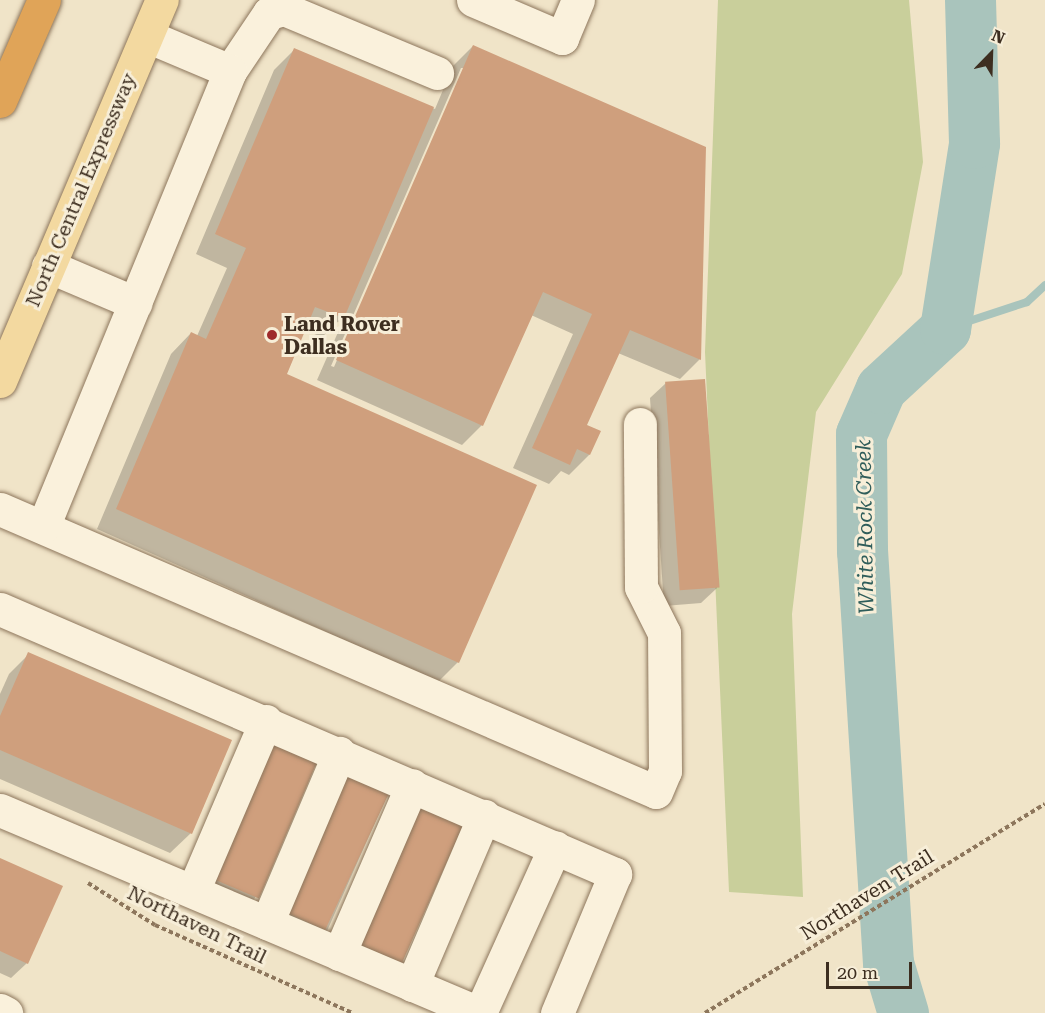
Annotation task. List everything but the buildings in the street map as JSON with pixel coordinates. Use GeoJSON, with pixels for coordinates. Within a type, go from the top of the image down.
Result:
{"type":"FeatureCollection","features":[{"type":"Feature","properties":{"kind":"highway"},"geometry":{"type":"LineString","coordinates":[[0,101],[44,0]]}},
{"type":"Feature","properties":{"kind":"main road","name":"North Central Expressway"},"geometry":{"type":"LineString","coordinates":[[0,381],[162,0]]}},
{"type":"Feature","properties":{"kind":"lane"},"geometry":{"type":"LineString","coordinates":[[473,0],[562,38],[578,0]]}},
{"type":"Feature","properties":{"kind":"lane"},"geometry":{"type":"LineString","coordinates":[[43,527],[230,71],[269,13],[284,9],[437,73]]}},
{"type":"Feature","properties":{"kind":"lane"},"geometry":{"type":"LineString","coordinates":[[147,36],[230,71]]}},
{"type":"Feature","properties":{"kind":"lane"},"geometry":{"type":"LineString","coordinates":[[48,266],[135,303]]}},
{"type":"Feature","properties":{"kind":"lane"},"geometry":{"type":"LineString","coordinates":[[0,509],[656,792],[665,771],[664,633],[641,586],[640,424]]}},
{"type":"Feature","properties":{"kind":"lane"},"geometry":{"type":"LineString","coordinates":[[0,609],[266,721],[615,874],[557,1013]]}},
{"type":"Feature","properties":{"kind":"lane"},"geometry":{"type":"LineString","coordinates":[[193,891],[266,721]]}},
{"type":"Feature","properties":{"kind":"lane"},"geometry":{"type":"LineString","coordinates":[[267,923],[339,753]]}},
{"type":"Feature","properties":{"kind":"lane"},"geometry":{"type":"LineString","coordinates":[[339,954],[412,784]]}},
{"type":"Feature","properties":{"kind":"lane"},"geometry":{"type":"LineString","coordinates":[[0,810],[479,1013],[555,847]]}},
{"type":"Feature","properties":{"kind":"lane"},"geometry":{"type":"LineString","coordinates":[[412,985],[484,816]]}},
{"type":"Feature","properties":{"kind":"lane"},"geometry":{"type":"LineString","coordinates":[[0,1010],[6,1013]]}},
{"type":"Feature","properties":{"kind":"path","name":"Northaven Trail"},"geometry":{"type":"LineString","coordinates":[[705,1013],[1045,804]]}},
{"type":"Feature","properties":{"kind":"path","name":"Northaven Trail"},"geometry":{"type":"LineString","coordinates":[[78,878],[155,925],[353,1013]]}},
{"type":"Feature","properties":{"kind":"green space"},"geometry":{"type":"Polygon","coordinates":[[[718,0],[909,0],[923,162],[902,274],[816,412],[792,614],[803,897],[729,892],[705,352],[718,0]]]}},
{"type":"Feature","properties":{"kind":"waterway","name":"White Rock Creek"},"geometry":{"type":"LineString","coordinates":[[903,1013],[888,963],[862,551],[861,434],[881,388],[945,329],[974,143],[970,0]]}},
{"type":"Feature","properties":{"kind":"waterway"},"geometry":{"type":"LineString","coordinates":[[945,329],[1027,302],[1045,285]]}},
{"type":"Feature","properties":{"kind":"place","name":"Land Rover Dallas"},"geometry":{"type":"Point","coordinates":[272,335]}}]}
